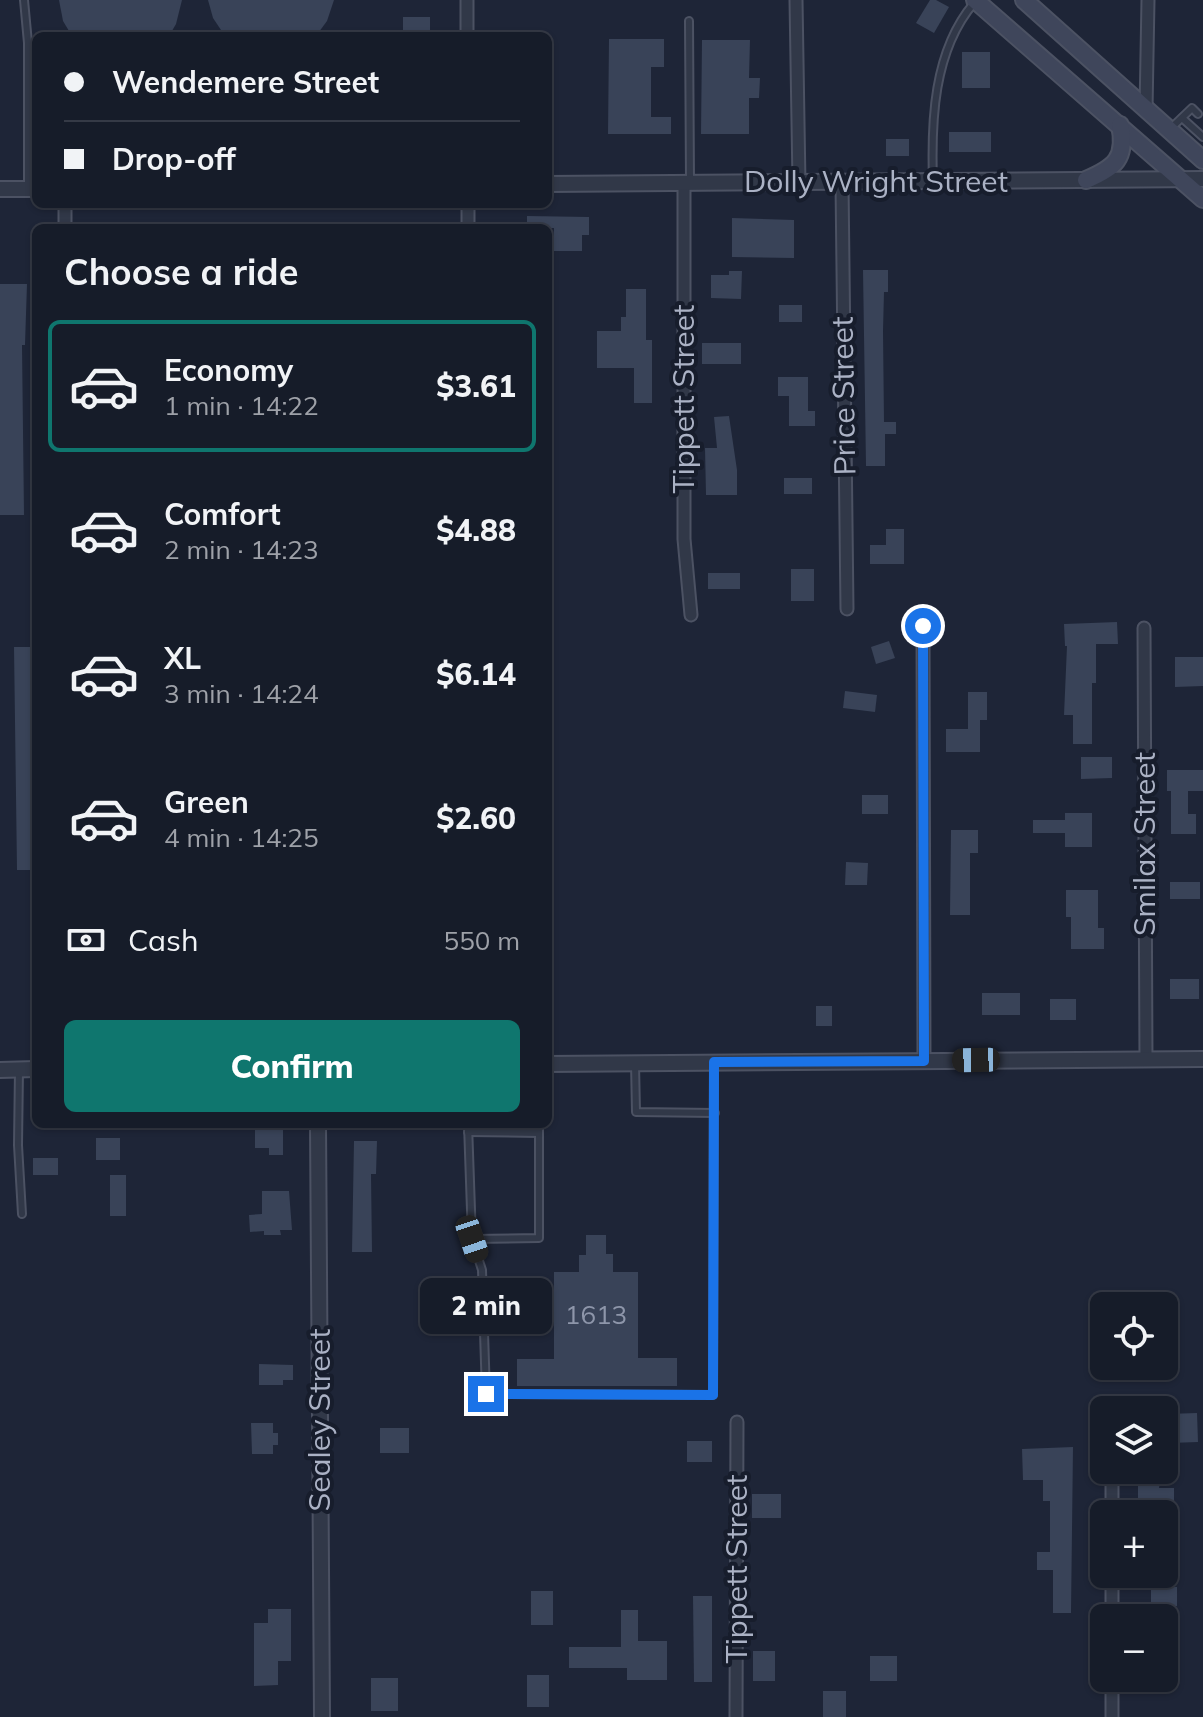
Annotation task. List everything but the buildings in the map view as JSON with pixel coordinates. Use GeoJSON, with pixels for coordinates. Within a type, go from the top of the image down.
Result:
{"type":"FeatureCollection","features":[{"type":"Feature","properties":{"kind":"main road"},"geometry":{"type":"LineString","coordinates":[[976,0],[1203,199]]}},
{"type":"Feature","properties":{"kind":"main road"},"geometry":{"type":"LineString","coordinates":[[1024,0],[1203,159]]}},
{"type":"Feature","properties":{"kind":"main road"},"geometry":{"type":"LineString","coordinates":[[1086,180],[1114,165],[1121,155],[1124,142],[1120,125]]}},
{"type":"Feature","properties":{"kind":"street"},"geometry":{"type":"LineString","coordinates":[[467,0],[467,32]]}},
{"type":"Feature","properties":{"kind":"street"},"geometry":{"type":"LineString","coordinates":[[796,0],[799,183]]}},
{"type":"Feature","properties":{"kind":"street"},"geometry":{"type":"LineString","coordinates":[[1146,110],[1148,0]]}},
{"type":"Feature","properties":{"kind":"street","name":"Dolly Wright Street"},"geometry":{"type":"LineString","coordinates":[[552,184],[1203,179]]}},
{"type":"Feature","properties":{"kind":"street","name":"Tippett Street"},"geometry":{"type":"LineString","coordinates":[[687,183],[684,539],[691,615]]}},
{"type":"Feature","properties":{"kind":"street","name":"Price Street"},"geometry":{"type":"LineString","coordinates":[[842,183],[847,609]]}},
{"type":"Feature","properties":{"kind":"street"},"geometry":{"type":"LineString","coordinates":[[0,189],[32,189]]}},
{"type":"Feature","properties":{"kind":"street"},"geometry":{"type":"LineString","coordinates":[[923,626],[924,1061]]}},
{"type":"Feature","properties":{"kind":"street","name":"Smilax Street"},"geometry":{"type":"LineString","coordinates":[[1144,628],[1146,1060]]}},
{"type":"Feature","properties":{"kind":"street"},"geometry":{"type":"LineString","coordinates":[[552,1064],[1203,1059]]}},
{"type":"Feature","properties":{"kind":"street"},"geometry":{"type":"LineString","coordinates":[[0,1070],[32,1069]]}},
{"type":"Feature","properties":{"kind":"street","name":"Sealey Street"},"geometry":{"type":"LineString","coordinates":[[318,1128],[322,1717]]}},
{"type":"Feature","properties":{"kind":"street","name":"Tippett Street"},"geometry":{"type":"LineString","coordinates":[[736,1717],[737,1422]]}},
{"type":"Feature","properties":{"kind":"street"},"geometry":{"type":"LineString","coordinates":[[1112,1692],[1112,1717]]}},
{"type":"Feature","properties":{"kind":"lane"},"geometry":{"type":"LineString","coordinates":[[24,0],[32,189]]}},
{"type":"Feature","properties":{"kind":"lane"},"geometry":{"type":"LineString","coordinates":[[933,182],[934,104],[954,33],[959,21],[976,0]]}},
{"type":"Feature","properties":{"kind":"lane"},"geometry":{"type":"LineString","coordinates":[[687,183],[689,21]]}},
{"type":"Feature","properties":{"kind":"lane"},"geometry":{"type":"LineString","coordinates":[[1169,130],[1192,108],[1198,114]]}},
{"type":"Feature","properties":{"kind":"lane"},"geometry":{"type":"LineString","coordinates":[[1182,118],[1203,137]]}},
{"type":"Feature","properties":{"kind":"lane"},"geometry":{"type":"LineString","coordinates":[[468,1128],[472,1239],[482,1270],[486,1394],[713,1395],[714,1062]]}},
{"type":"Feature","properties":{"kind":"lane"},"geometry":{"type":"LineString","coordinates":[[635,1063],[636,1112],[715,1113]]}},
{"type":"Feature","properties":{"kind":"lane"},"geometry":{"type":"LineString","coordinates":[[19,1069],[18,1145],[22,1214]]}},
{"type":"Feature","properties":{"kind":"lane"},"geometry":{"type":"LineString","coordinates":[[472,1239],[539,1238],[539,1128]]}},
{"type":"Feature","properties":{"kind":"lane"},"geometry":{"type":"LineString","coordinates":[[468,1132],[539,1133]]}},
{"type":"Feature","properties":{"kind":"route"},"geometry":{"type":"LineString","coordinates":[[486,1394],[713,1395],[714,1062],[924,1061],[923,626]]}}]}
